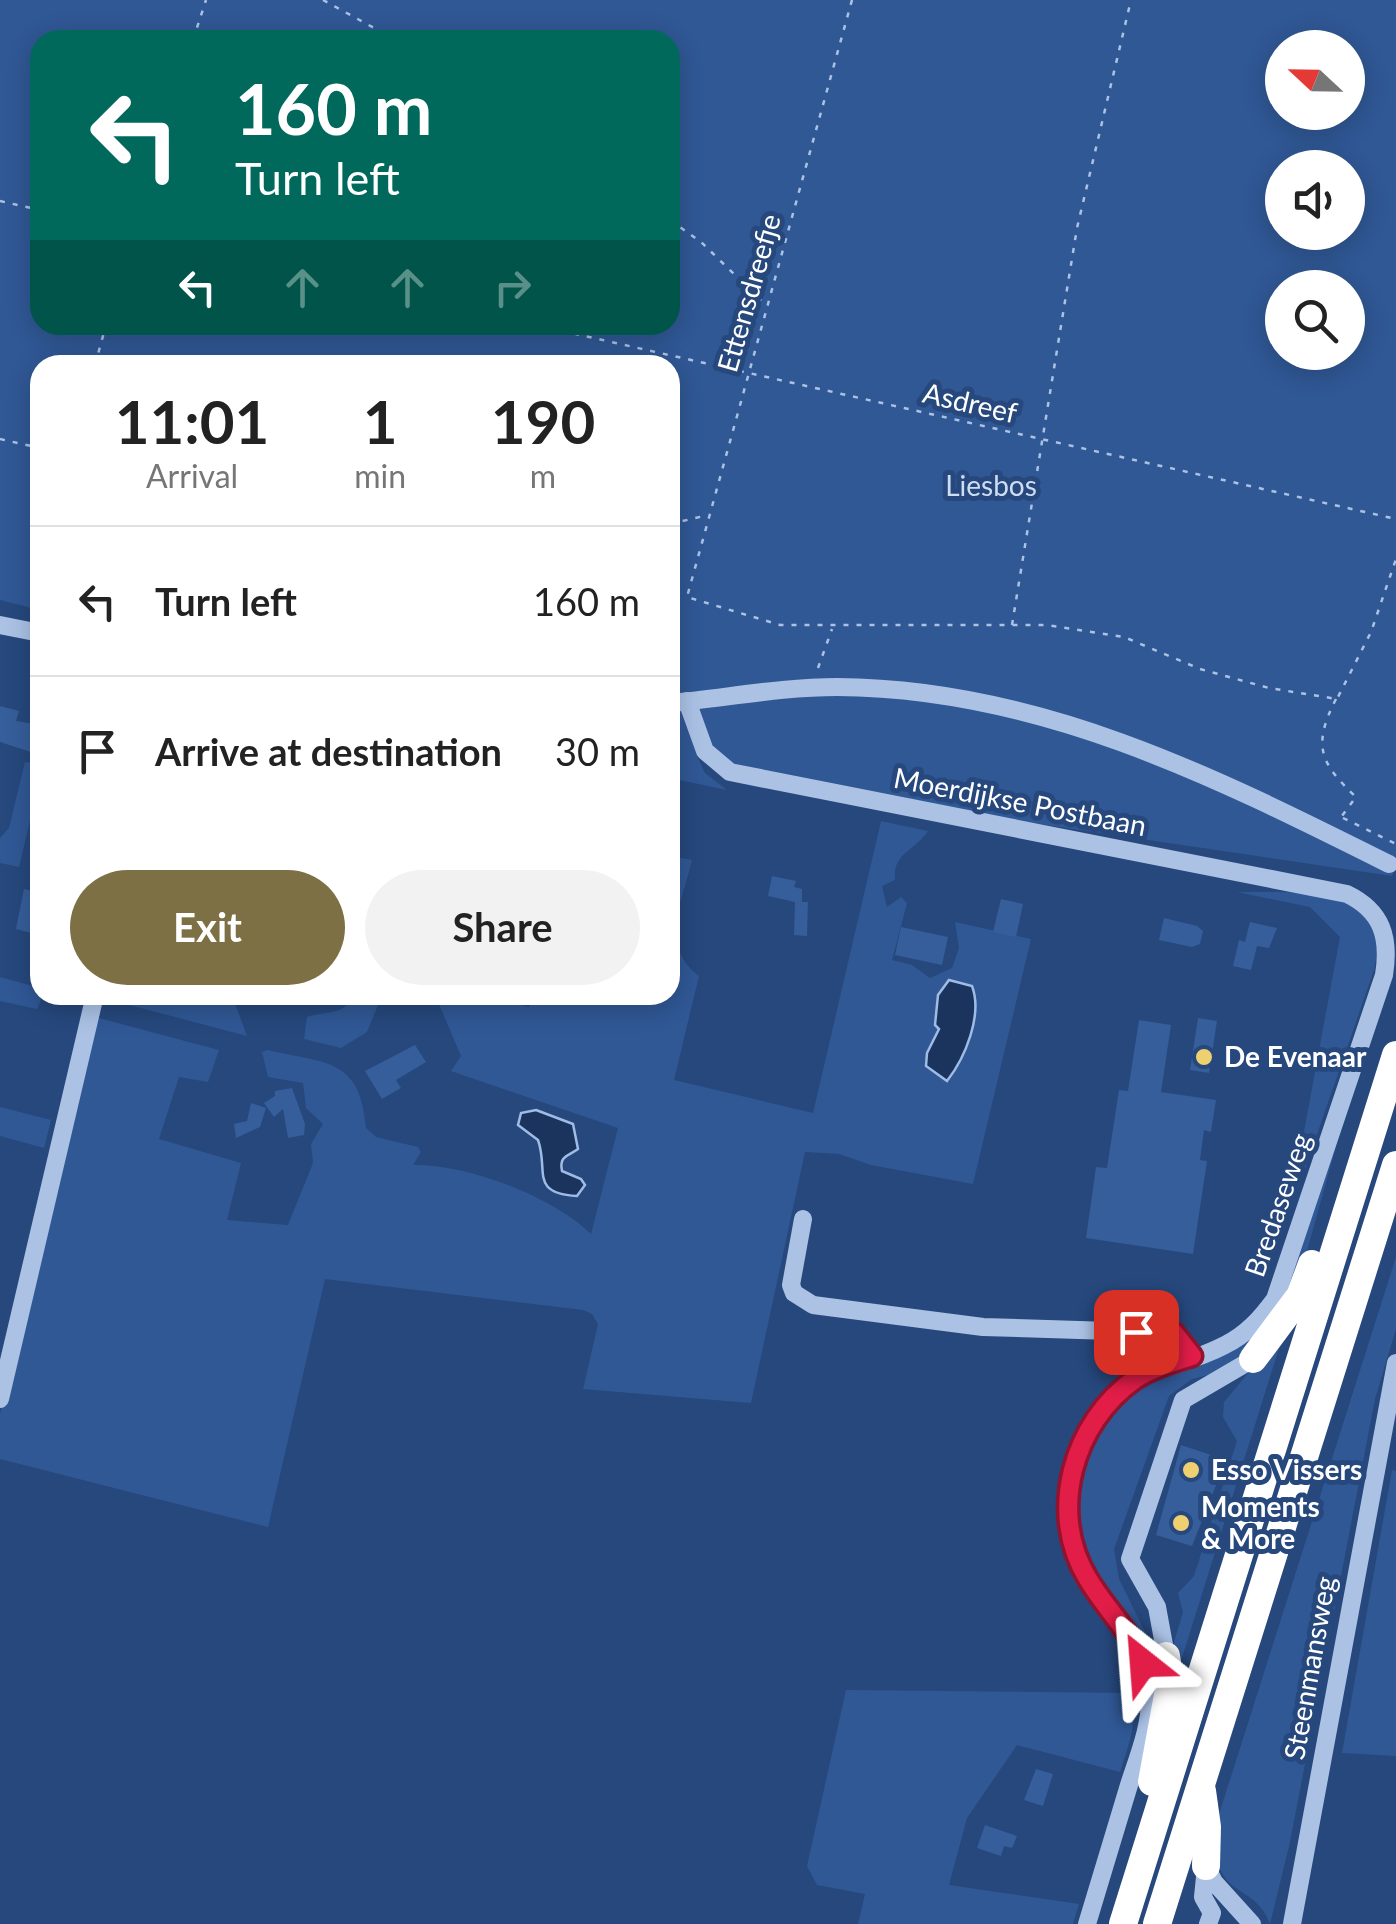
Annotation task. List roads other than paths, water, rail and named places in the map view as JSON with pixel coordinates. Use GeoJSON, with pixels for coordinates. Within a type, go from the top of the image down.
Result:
{"type":"FeatureCollection","features":[{"type":"Feature","properties":{"kind":"highway"},"geometry":{"type":"LineString","coordinates":[[1123,1924],[1396,1055]]}},
{"type":"Feature","properties":{"kind":"highway"},"geometry":{"type":"LineString","coordinates":[[1254,1358],[1300,1296],[1337,1195],[1375,1121]]}},
{"type":"Feature","properties":{"kind":"highway"},"geometry":{"type":"LineString","coordinates":[[1157,1924],[1396,1165]]}},
{"type":"Feature","properties":{"kind":"highway"},"geometry":{"type":"LineString","coordinates":[[1133,1892],[1170,1684],[1166,1656]]}},
{"type":"Feature","properties":{"kind":"highway"},"geometry":{"type":"LineString","coordinates":[[1201,1784],[1207,1827],[1206,1866]]}},
{"type":"Feature","properties":{"kind":"street"},"geometry":{"type":"LineString","coordinates":[[0,625],[30,632]]}},
{"type":"Feature","properties":{"kind":"street","name":"Moerdijkse Postbaan"},"geometry":{"type":"LineString","coordinates":[[680,702],[836,687],[960,698],[1016,708],[1174,760],[1389,864]]}},
{"type":"Feature","properties":{"kind":"street","name":"Moerdijkse Postbaan"},"geometry":{"type":"LineString","coordinates":[[680,706],[706,752],[730,772],[1346,894],[1364,902],[1378,916]]}},
{"type":"Feature","properties":{"kind":"street","name":"Bredaseweg"},"geometry":{"type":"LineString","coordinates":[[1087,1924],[1141,1747],[1150,1692],[1130,1632],[1087,1578],[1075,1550],[1069,1487],[1075,1458],[1090,1425],[1108,1401],[1136,1378],[1222,1347],[1243,1335],[1275,1299],[1384,975],[1386,937],[1378,916]]}},
{"type":"Feature","properties":{"kind":"street"},"geometry":{"type":"LineString","coordinates":[[0,1399],[93,1005]]}},
{"type":"Feature","properties":{"kind":"street"},"geometry":{"type":"LineString","coordinates":[[803,1219],[792,1284],[794,1293],[813,1304],[983,1327],[1174,1333],[1192,1356]]}},
{"type":"Feature","properties":{"kind":"street"},"geometry":{"type":"LineString","coordinates":[[1166,1656],[1157,1607],[1130,1559],[1183,1400],[1254,1358]]}},
{"type":"Feature","properties":{"kind":"street","name":"Steenmansweg"},"geometry":{"type":"LineString","coordinates":[[1292,1924],[1396,1364]]}},
{"type":"Feature","properties":{"kind":"street"},"geometry":{"type":"LineString","coordinates":[[1206,1866],[1204,1897],[1214,1920]]}},
{"type":"Feature","properties":{"kind":"street"},"geometry":{"type":"LineString","coordinates":[[1206,1866],[1214,1882],[1252,1924]]}},
{"type":"Feature","properties":{"kind":"place","name":"De Evenaar"},"geometry":{"type":"Point","coordinates":[1204,1057]}},
{"type":"Feature","properties":{"kind":"place","name":"Esso Vissers"},"geometry":{"type":"Point","coordinates":[1191,1470]}},
{"type":"Feature","properties":{"kind":"place","name":"Moments & More"},"geometry":{"type":"Point","coordinates":[1181,1523]}},
{"type":"Feature","properties":{"kind":"park label","name":"Liesbos"},"geometry":{"type":"Point","coordinates":[991,486]}}]}
